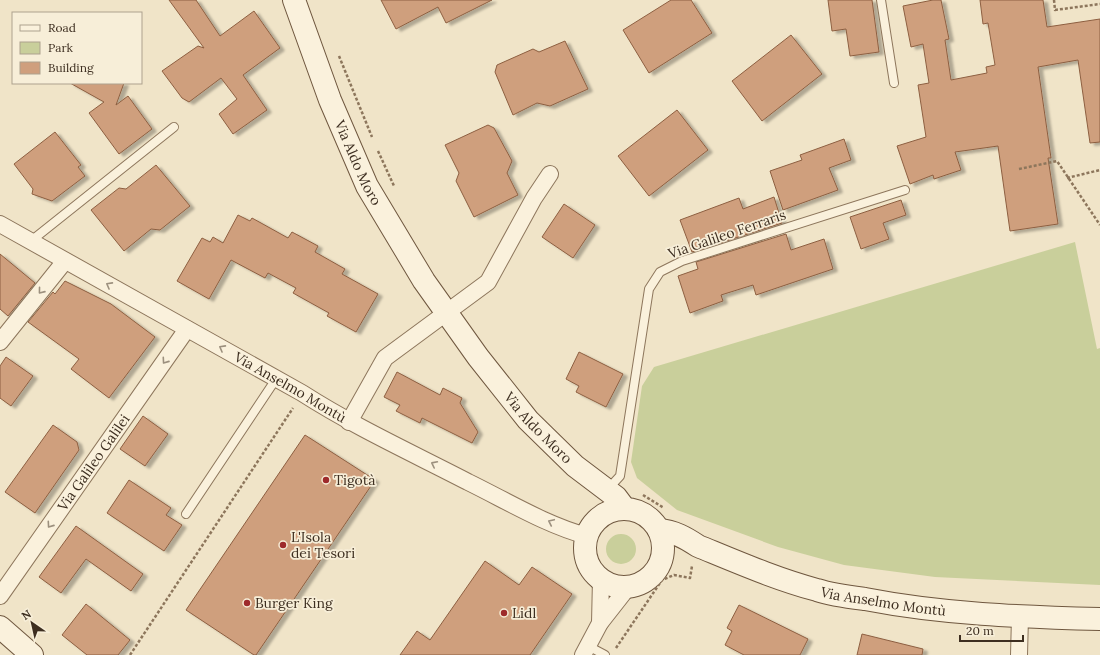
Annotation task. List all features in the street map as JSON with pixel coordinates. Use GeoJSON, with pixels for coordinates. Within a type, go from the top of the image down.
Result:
{"type":"FeatureCollection","features":[{"type":"Feature","properties":{"kind":"street","name":"Via Aldo Moro"},"geometry":{"type":"LineString","coordinates":[[294,0],[330,100],[367,186],[402,246],[478,357],[528,420],[575,466],[601,484],[626,509]]}},
{"type":"Feature","properties":{"kind":"street"},"geometry":{"type":"LineString","coordinates":[[349,422],[385,358],[488,282],[534,198],[550,174]]}},
{"type":"Feature","properties":{"kind":"street","name":"Via Anselmo Montù"},"geometry":{"type":"LineString","coordinates":[[0,224],[302,393],[349,422],[532,514],[569,531],[587,536]]}},
{"type":"Feature","properties":{"kind":"street"},"geometry":{"type":"LineString","coordinates":[[0,342],[66,261]]}},
{"type":"Feature","properties":{"kind":"street","name":"Via Galileo Galilei"},"geometry":{"type":"LineString","coordinates":[[0,596],[187,329]]}},
{"type":"Feature","properties":{"kind":"street"},"geometry":{"type":"LineString","coordinates":[[601,484],[604,515]]}},
{"type":"Feature","properties":{"kind":"street"},"geometry":{"type":"LineString","coordinates":[[626,509],[645,515],[655,523],[659,530],[663,546],[661,561],[656,570],[639,584],[619,586],[601,579],[588,562],[586,554],[587,536],[594,524],[604,515],[614,510],[626,509]]}},
{"type":"Feature","properties":{"kind":"street","name":"Via Anselmo Montù"},"geometry":{"type":"LineString","coordinates":[[659,530],[669,531],[698,546],[818,591],[897,606],[1020,617],[1100,619]]}},
{"type":"Feature","properties":{"kind":"street"},"geometry":{"type":"LineString","coordinates":[[661,561],[698,546]]}},
{"type":"Feature","properties":{"kind":"street"},"geometry":{"type":"LineString","coordinates":[[600,623],[601,579]]}},
{"type":"Feature","properties":{"kind":"street"},"geometry":{"type":"LineString","coordinates":[[586,650],[600,623],[629,586]]}},
{"type":"Feature","properties":{"kind":"street"},"geometry":{"type":"LineString","coordinates":[[1019,655],[1020,617]]}},
{"type":"Feature","properties":{"kind":"street"},"geometry":{"type":"LineString","coordinates":[[0,628],[32,655]]}},
{"type":"Feature","properties":{"kind":"lane"},"geometry":{"type":"LineString","coordinates":[[881,0],[894,83]]}},
{"type":"Feature","properties":{"kind":"lane"},"geometry":{"type":"LineString","coordinates":[[31,241],[174,127]]}},
{"type":"Feature","properties":{"kind":"lane","name":"Via Galileo Ferraris"},"geometry":{"type":"LineString","coordinates":[[601,484],[620,476],[649,289],[660,272],[682,261],[905,190]]}},
{"type":"Feature","properties":{"kind":"lane"},"geometry":{"type":"LineString","coordinates":[[186,514],[276,379]]}},
{"type":"Feature","properties":{"kind":"lane"},"geometry":{"type":"LineString","coordinates":[[586,650],[605,655]]}},
{"type":"Feature","properties":{"kind":"path"},"geometry":{"type":"LineString","coordinates":[[1054,0],[1055,10],[1100,4]]}},
{"type":"Feature","properties":{"kind":"path"},"geometry":{"type":"LineString","coordinates":[[338,52],[373,140]]}},
{"type":"Feature","properties":{"kind":"path"},"geometry":{"type":"LineString","coordinates":[[376,147],[398,193]]}},
{"type":"Feature","properties":{"kind":"path"},"geometry":{"type":"LineString","coordinates":[[1019,169],[1057,162],[1100,224]]}},
{"type":"Feature","properties":{"kind":"path"},"geometry":{"type":"LineString","coordinates":[[1067,178],[1100,170]]}},
{"type":"Feature","properties":{"kind":"path"},"geometry":{"type":"LineString","coordinates":[[130,655],[231,504],[302,393]]}},
{"type":"Feature","properties":{"kind":"path"},"geometry":{"type":"LineString","coordinates":[[615,650],[662,580],[674,575],[690,578]]}},
{"type":"Feature","properties":{"kind":"green space"},"geometry":{"type":"Polygon","coordinates":[[[1075,242],[1097,349],[1100,348],[1100,585],[935,577],[844,565],[778,547],[677,510],[637,478],[631,462],[642,386],[654,367],[1075,242]]]}},
{"type":"Feature","properties":{"kind":"green space"},"geometry":{"type":"Polygon","coordinates":[[[621,534],[627,535],[635,543],[635,555],[627,563],[621,564],[615,563],[607,555],[606,549],[607,543],[615,535],[621,534]]]}},
{"type":"Feature","properties":{"kind":"building"},"geometry":{"type":"Polygon","coordinates":[[[169,0],[196,0],[220,36],[254,11],[280,48],[243,75],[267,110],[233,134],[219,114],[237,99],[221,78],[189,102],[182,98],[162,71],[198,46],[204,48],[169,0]]]}},
{"type":"Feature","properties":{"kind":"building"},"geometry":{"type":"Polygon","coordinates":[[[381,0],[492,0],[446,23],[438,7],[396,29],[381,0]]]}},
{"type":"Feature","properties":{"kind":"building"},"geometry":{"type":"Polygon","coordinates":[[[671,0],[691,0],[712,33],[649,73],[623,30],[671,0]]]}},
{"type":"Feature","properties":{"kind":"building"},"geometry":{"type":"Polygon","coordinates":[[[828,0],[872,0],[879,52],[850,56],[846,29],[832,31],[828,0]]]}},
{"type":"Feature","properties":{"kind":"building"},"geometry":{"type":"Polygon","coordinates":[[[933,0],[941,0],[949,39],[945,40],[951,80],[987,73],[986,67],[995,65],[988,23],[983,24],[980,0],[1043,0],[1047,27],[1100,19],[1100,142],[1090,143],[1078,60],[1038,67],[1051,158],[1048,158],[1058,224],[1010,231],[998,146],[955,152],[961,170],[934,179],[933,175],[910,184],[897,146],[926,137],[918,85],[929,83],[923,44],[911,47],[903,6],[933,0]]]}},
{"type":"Feature","properties":{"kind":"building"},"geometry":{"type":"Polygon","coordinates":[[[791,35],[822,74],[762,121],[732,81],[791,35]]]}},
{"type":"Feature","properties":{"kind":"building"},"geometry":{"type":"Polygon","coordinates":[[[565,41],[588,89],[550,106],[537,103],[513,115],[495,72],[497,65],[533,49],[539,52],[565,41]]]}},
{"type":"Feature","properties":{"kind":"building"},"geometry":{"type":"Polygon","coordinates":[[[72,84],[124,84],[116,105],[128,96],[152,129],[119,154],[89,113],[104,102],[72,84]]]}},
{"type":"Feature","properties":{"kind":"building"},"geometry":{"type":"Polygon","coordinates":[[[677,110],[708,150],[649,196],[618,156],[677,110]]]}},
{"type":"Feature","properties":{"kind":"building"},"geometry":{"type":"Polygon","coordinates":[[[488,125],[494,128],[512,161],[507,173],[518,195],[474,217],[456,181],[459,173],[445,145],[488,125]]]}},
{"type":"Feature","properties":{"kind":"building"},"geometry":{"type":"Polygon","coordinates":[[[55,132],[81,165],[78,167],[85,176],[52,201],[32,194],[33,189],[14,164],[55,132]]]}},
{"type":"Feature","properties":{"kind":"building"},"geometry":{"type":"Polygon","coordinates":[[[844,139],[851,160],[829,168],[838,190],[783,210],[770,171],[802,160],[800,155],[844,139]]]}},
{"type":"Feature","properties":{"kind":"building"},"geometry":{"type":"Polygon","coordinates":[[[156,165],[190,206],[160,230],[151,229],[124,251],[91,210],[119,188],[126,189],[156,165]]]}},
{"type":"Feature","properties":{"kind":"building"},"geometry":{"type":"Polygon","coordinates":[[[774,197],[782,223],[692,252],[680,220],[739,198],[743,209],[774,197]]]}},
{"type":"Feature","properties":{"kind":"building"},"geometry":{"type":"Polygon","coordinates":[[[901,200],[906,215],[883,223],[889,239],[861,249],[850,217],[901,200]]]}},
{"type":"Feature","properties":{"kind":"building"},"geometry":{"type":"Polygon","coordinates":[[[564,204],[595,225],[573,258],[542,237],[564,204]]]}},
{"type":"Feature","properties":{"kind":"building"},"geometry":{"type":"Polygon","coordinates":[[[238,215],[250,221],[252,218],[288,238],[292,232],[318,246],[315,252],[345,269],[342,274],[378,294],[356,332],[327,316],[329,313],[293,293],[296,288],[268,273],[265,278],[231,260],[209,299],[177,281],[202,238],[210,242],[213,237],[223,243],[238,215]]]}},
{"type":"Feature","properties":{"kind":"building"},"geometry":{"type":"Polygon","coordinates":[[[786,234],[791,250],[824,239],[833,269],[756,295],[753,285],[721,295],[723,301],[690,313],[678,276],[698,269],[696,262],[786,234]]]}},
{"type":"Feature","properties":{"kind":"building"},"geometry":{"type":"Polygon","coordinates":[[[0,254],[35,283],[8,316],[0,309],[0,254]]]}},
{"type":"Feature","properties":{"kind":"building"},"geometry":{"type":"Polygon","coordinates":[[[65,281],[111,304],[155,337],[109,398],[71,369],[79,359],[28,322],[53,292],[55,294],[65,281]]]}},
{"type":"Feature","properties":{"kind":"building"},"geometry":{"type":"Polygon","coordinates":[[[579,352],[623,374],[606,407],[576,392],[579,386],[566,379],[579,352]]]}},
{"type":"Feature","properties":{"kind":"building"},"geometry":{"type":"Polygon","coordinates":[[[6,357],[33,376],[11,406],[0,398],[0,366],[6,357]]]}},
{"type":"Feature","properties":{"kind":"building"},"geometry":{"type":"Polygon","coordinates":[[[397,372],[440,395],[443,388],[462,398],[460,403],[478,432],[472,443],[422,418],[420,423],[396,411],[400,405],[384,397],[397,372]]]}},
{"type":"Feature","properties":{"kind":"building"},"geometry":{"type":"Polygon","coordinates":[[[143,416],[168,434],[145,466],[120,449],[143,416]]]}},
{"type":"Feature","properties":{"kind":"building"},"geometry":{"type":"Polygon","coordinates":[[[53,425],[77,442],[79,450],[35,513],[5,492],[53,425]]]}},
{"type":"Feature","properties":{"kind":"building"},"geometry":{"type":"Polygon","coordinates":[[[305,435],[375,480],[256,655],[254,655],[186,610],[305,435]]]}},
{"type":"Feature","properties":{"kind":"building"},"geometry":{"type":"Polygon","coordinates":[[[129,480],[171,508],[166,515],[182,525],[164,551],[107,513],[129,480]]]}},
{"type":"Feature","properties":{"kind":"building"},"geometry":{"type":"Polygon","coordinates":[[[76,526],[143,574],[131,591],[86,559],[61,593],[39,577],[76,526]]]}},
{"type":"Feature","properties":{"kind":"building","name":"Lidl"},"geometry":{"type":"Polygon","coordinates":[[[485,561],[519,585],[532,567],[572,594],[530,655],[400,655],[417,631],[430,640],[485,561]]]}},
{"type":"Feature","properties":{"kind":"building"},"geometry":{"type":"Polygon","coordinates":[[[86,604],[130,640],[118,655],[87,655],[62,635],[86,604]]]}},
{"type":"Feature","properties":{"kind":"building"},"geometry":{"type":"Polygon","coordinates":[[[739,605],[808,639],[800,655],[744,655],[725,645],[732,631],[727,628],[739,605]]]}},
{"type":"Feature","properties":{"kind":"building"},"geometry":{"type":"Polygon","coordinates":[[[862,634],[923,649],[922,655],[857,655],[862,634]]]}},
{"type":"Feature","properties":{"kind":"place","name":"Tigotà"},"geometry":{"type":"Point","coordinates":[326,480]}},
{"type":"Feature","properties":{"kind":"place","name":"L'Isola dei Tesori"},"geometry":{"type":"Point","coordinates":[283,545]}},
{"type":"Feature","properties":{"kind":"place","name":"Burger King"},"geometry":{"type":"Point","coordinates":[247,603]}},
{"type":"Feature","properties":{"kind":"place","name":"Lidl"},"geometry":{"type":"Point","coordinates":[504,613]}}]}
